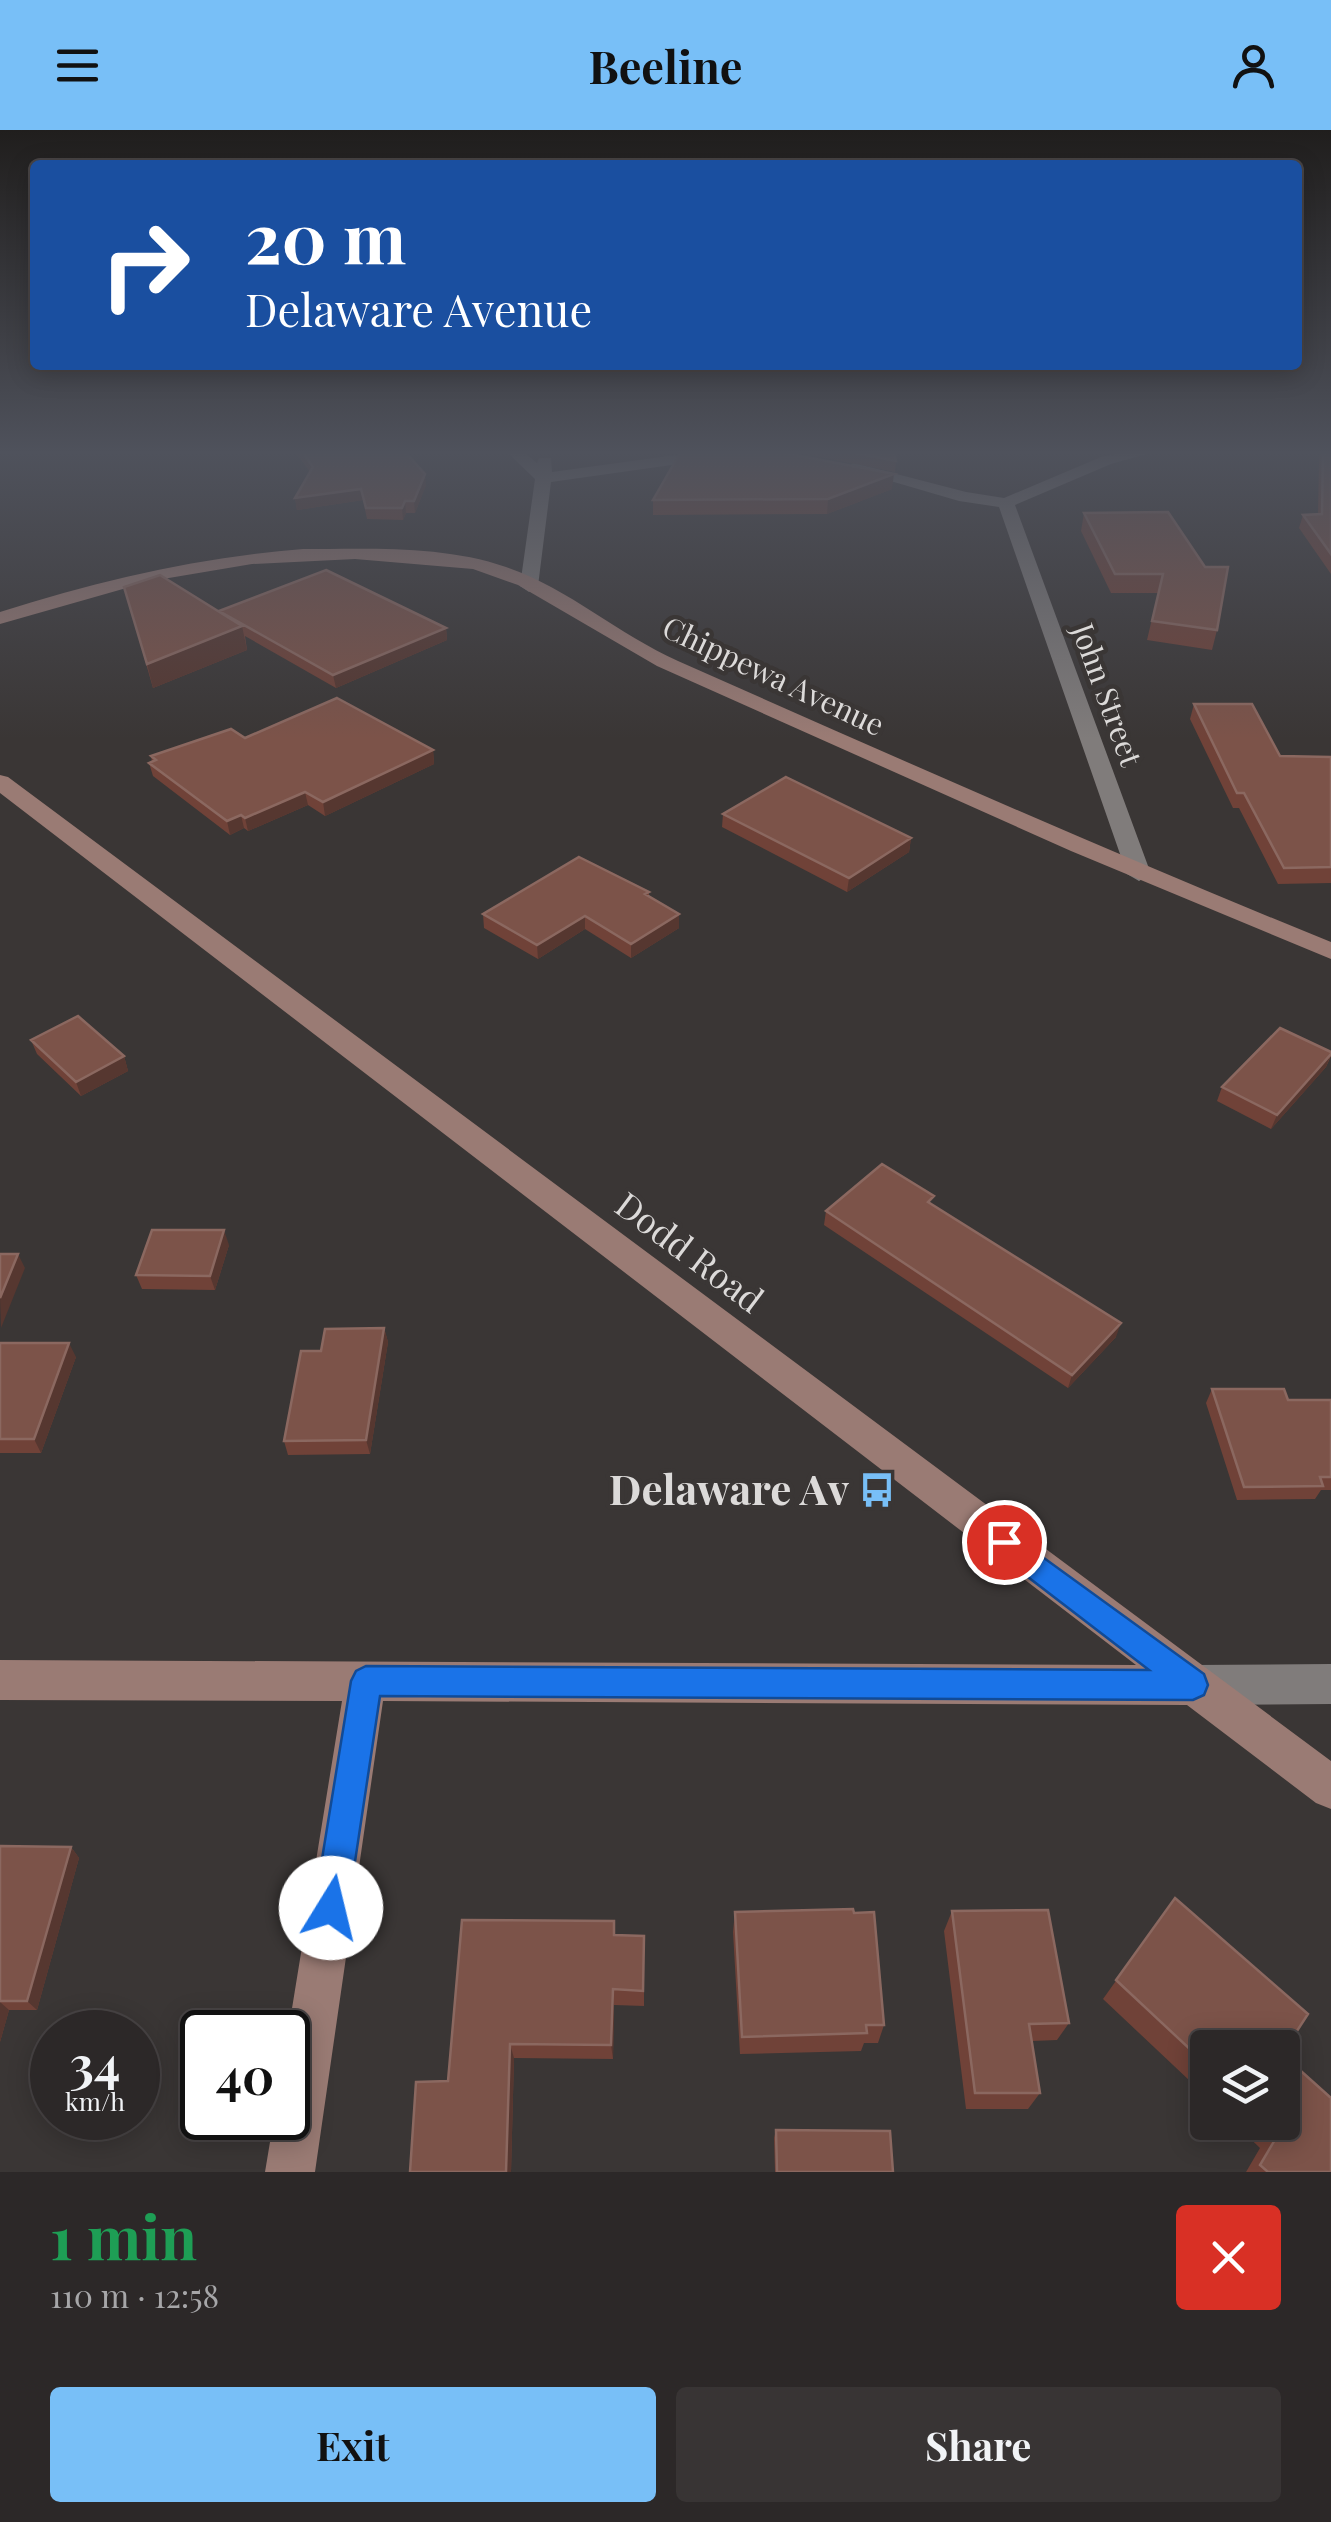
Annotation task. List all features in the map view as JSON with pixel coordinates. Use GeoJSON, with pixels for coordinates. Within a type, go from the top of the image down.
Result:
{"type":"FeatureCollection","features":[{"type":"Feature","properties":{"kind":"street"},"geometry":{"type":"LineString","coordinates":[[529,586],[534,548]]}},
{"type":"Feature","properties":{"kind":"street","name":"John Street"},"geometry":{"type":"LineString","coordinates":[[1022,548],[1139,874]]}},
{"type":"Feature","properties":{"kind":"street","name":"Chippewa Avenue"},"geometry":{"type":"LineString","coordinates":[[0,618],[62,597],[170,569],[247,556],[360,553],[478,564],[529,586],[656,659],[1139,874],[1331,951]]}},
{"type":"Feature","properties":{"kind":"street","name":"Dodd Road"},"geometry":{"type":"LineString","coordinates":[[0,782],[1331,1788]]}},
{"type":"Feature","properties":{"kind":"street"},"geometry":{"type":"LineString","coordinates":[[0,1680],[1331,1684]]}},
{"type":"Feature","properties":{"kind":"street"},"geometry":{"type":"LineString","coordinates":[[290,2172],[366,1681]]}},
{"type":"Feature","properties":{"kind":"building"},"geometry":{"type":"Polygon","coordinates":[[[1102,548],[1192,548],[1205,567],[1228,567],[1217,630],[1152,621],[1163,574],[1115,574],[1102,548]]]}},
{"type":"Feature","properties":{"kind":"building"},"geometry":{"type":"Polygon","coordinates":[[[326,570],[446,628],[333,675],[219,611],[326,570]]]}},
{"type":"Feature","properties":{"kind":"building"},"geometry":{"type":"Polygon","coordinates":[[[160,575],[242,626],[147,664],[124,587],[160,575]]]}},
{"type":"Feature","properties":{"kind":"building"},"geometry":{"type":"Polygon","coordinates":[[[337,698],[433,750],[323,802],[305,792],[245,818],[241,815],[227,821],[149,763],[156,760],[151,756],[231,729],[245,738],[337,698]]]}},
{"type":"Feature","properties":{"kind":"building"},"geometry":{"type":"Polygon","coordinates":[[[1194,704],[1252,704],[1280,756],[1331,757],[1331,867],[1284,868],[1244,793],[1237,793],[1194,704]]]}},
{"type":"Feature","properties":{"kind":"building"},"geometry":{"type":"Polygon","coordinates":[[[786,777],[911,838],[849,878],[723,814],[786,777]]]}},
{"type":"Feature","properties":{"kind":"building"},"geometry":{"type":"Polygon","coordinates":[[[579,857],[649,892],[645,894],[679,914],[631,944],[585,916],[537,945],[483,914],[579,857]]]}},
{"type":"Feature","properties":{"kind":"building"},"geometry":{"type":"Polygon","coordinates":[[[78,1016],[124,1056],[76,1082],[31,1040],[78,1016]]]}},
{"type":"Feature","properties":{"kind":"building"},"geometry":{"type":"Polygon","coordinates":[[[1280,1028],[1331,1054],[1277,1115],[1222,1087],[1280,1028]]]}},
{"type":"Feature","properties":{"kind":"building"},"geometry":{"type":"Polygon","coordinates":[[[882,1164],[934,1196],[928,1202],[1121,1323],[1072,1375],[826,1211],[882,1164]]]}},
{"type":"Feature","properties":{"kind":"building"},"geometry":{"type":"Polygon","coordinates":[[[152,1230],[224,1230],[210,1276],[136,1275],[152,1230]]]}},
{"type":"Feature","properties":{"kind":"building"},"geometry":{"type":"Polygon","coordinates":[[[0,1254],[18,1254],[0,1298],[0,1254]]]}},
{"type":"Feature","properties":{"kind":"building"},"geometry":{"type":"Polygon","coordinates":[[[384,1328],[366,1440],[284,1441],[301,1351],[321,1351],[325,1329],[384,1328]]]}},
{"type":"Feature","properties":{"kind":"building"},"geometry":{"type":"Polygon","coordinates":[[[0,1343],[69,1343],[34,1439],[0,1439],[0,1343]]]}},
{"type":"Feature","properties":{"kind":"building"},"geometry":{"type":"Polygon","coordinates":[[[1212,1389],[1284,1389],[1288,1400],[1331,1400],[1331,1477],[1320,1477],[1323,1486],[1244,1487],[1212,1389]]]}},
{"type":"Feature","properties":{"kind":"building"},"geometry":{"type":"Polygon","coordinates":[[[0,1846],[71,1847],[27,2001],[0,2001],[0,1846]]]}},
{"type":"Feature","properties":{"kind":"building"},"geometry":{"type":"Polygon","coordinates":[[[1175,1898],[1308,2014],[1298,2030],[1190,2030],[1190,2049],[1116,1980],[1175,1898]]]}},
{"type":"Feature","properties":{"kind":"building"},"geometry":{"type":"Polygon","coordinates":[[[853,1909],[854,1913],[874,1912],[884,2025],[866,2025],[867,2033],[742,2037],[735,1912],[853,1909]]]}},
{"type":"Feature","properties":{"kind":"building"},"geometry":{"type":"Polygon","coordinates":[[[1048,1910],[1069,2023],[1029,2024],[1040,2093],[975,2093],[952,1911],[1048,1910]]]}},
{"type":"Feature","properties":{"kind":"building"},"geometry":{"type":"Polygon","coordinates":[[[462,1920],[614,1921],[614,1935],[644,1936],[643,1991],[613,1989],[611,2045],[510,2044],[506,2172],[410,2172],[416,2082],[448,2081],[462,1920]]]}},
{"type":"Feature","properties":{"kind":"building"},"geometry":{"type":"Polygon","coordinates":[[[1300,2070],[1331,2098],[1331,2172],[1268,2172],[1260,2165],[1275,2140],[1300,2140],[1300,2070]]]}},
{"type":"Feature","properties":{"kind":"building"},"geometry":{"type":"Polygon","coordinates":[[[776,2130],[890,2131],[893,2172],[777,2172],[776,2130]]]}},
{"type":"Feature","properties":{"kind":"place","name":"Delaware Av"},"geometry":{"type":"Point","coordinates":[877,1490]}},
{"type":"Feature","properties":{"kind":"route"},"geometry":{"type":"LineString","coordinates":[[331,1908],[366,1681],[1193,1685],[1004,1542]]}}]}
